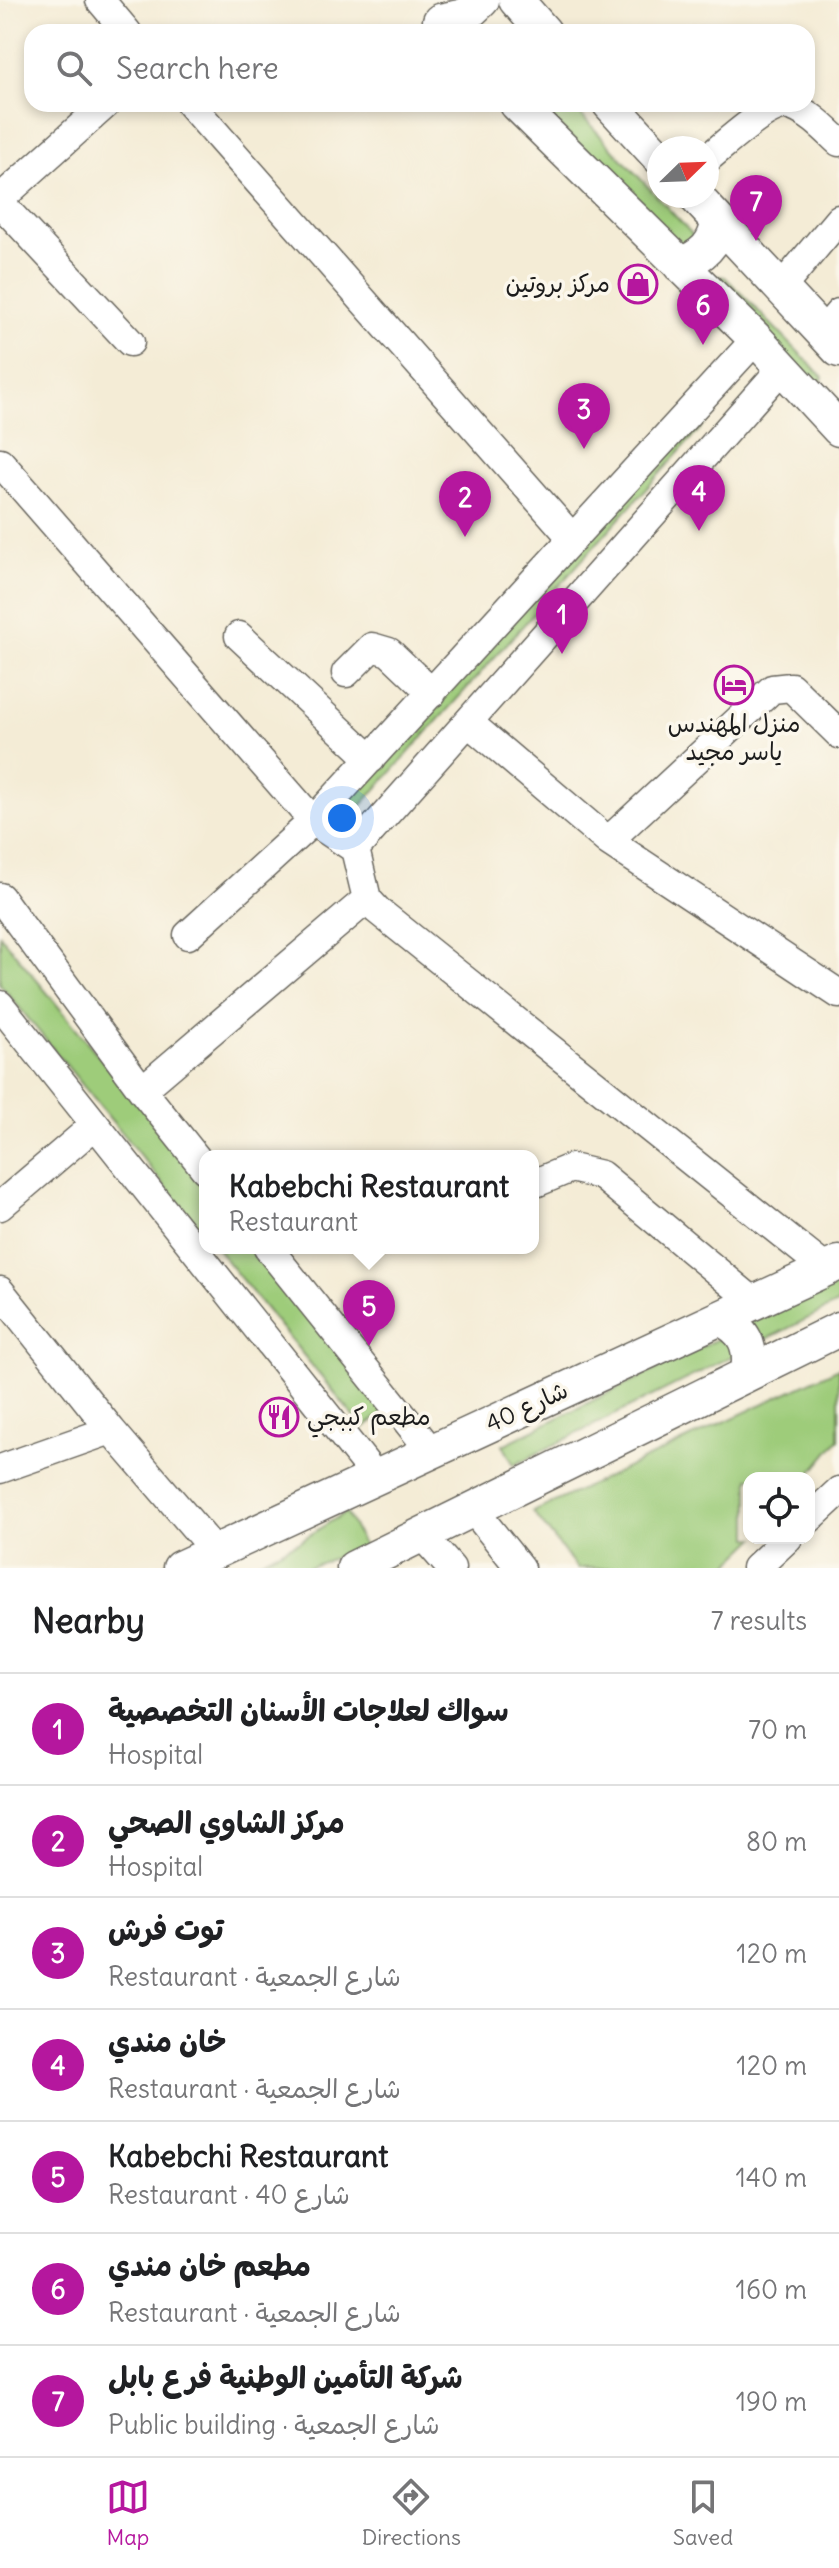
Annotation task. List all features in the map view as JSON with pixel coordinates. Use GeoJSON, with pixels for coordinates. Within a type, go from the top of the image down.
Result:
{"type":"FeatureCollection","features":[{"type":"Feature","properties":{"kind":"main road"},"geometry":{"type":"LineString","coordinates":[[437,18],[465,16],[482,0]]}},
{"type":"Feature","properties":{"kind":"main road"},"geometry":{"type":"LineString","coordinates":[[516,0],[537,24]]}},
{"type":"Feature","properties":{"kind":"main road"},"geometry":{"type":"LineString","coordinates":[[529,112],[756,339],[839,429]]}},
{"type":"Feature","properties":{"kind":"main road"},"geometry":{"type":"LineString","coordinates":[[617,112],[647,144]]}},
{"type":"Feature","properties":{"kind":"main road"},"geometry":{"type":"LineString","coordinates":[[706,208],[781,288],[834,331]]}},
{"type":"Feature","properties":{"kind":"main road"},"geometry":{"type":"LineString","coordinates":[[680,265],[709,248],[717,235],[718,221]]}},
{"type":"Feature","properties":{"kind":"main road"},"geometry":{"type":"LineString","coordinates":[[714,298],[712,272],[718,260],[750,255]]}},
{"type":"Feature","properties":{"kind":"main road","name":"شارع 40"},"geometry":{"type":"LineString","coordinates":[[180,1568],[832,1266]]}},
{"type":"Feature","properties":{"kind":"main road"},"geometry":{"type":"LineString","coordinates":[[720,1318],[742,1332],[748,1343],[748,1373]]}},
{"type":"Feature","properties":{"kind":"main road"},"geometry":{"type":"LineString","coordinates":[[354,1568],[839,1329]]}},
{"type":"Feature","properties":{"kind":"street"},"geometry":{"type":"LineString","coordinates":[[100,0],[120,24]]}},
{"type":"Feature","properties":{"kind":"street"},"geometry":{"type":"LineString","coordinates":[[97,112],[0,201],[130,342]]}},
{"type":"Feature","properties":{"kind":"street"},"geometry":{"type":"LineString","coordinates":[[197,112],[573,539]]}},
{"type":"Feature","properties":{"kind":"street"},"geometry":{"type":"LineString","coordinates":[[719,149],[766,112]]}},
{"type":"Feature","properties":{"kind":"street"},"geometry":{"type":"LineString","coordinates":[[801,112],[839,142]]}},
{"type":"Feature","properties":{"kind":"street"},"geometry":{"type":"LineString","coordinates":[[781,288],[839,219]]}},
{"type":"Feature","properties":{"kind":"street"},"geometry":{"type":"LineString","coordinates":[[188,935],[313,821],[756,339]]}},
{"type":"Feature","properties":{"kind":"street"},"geometry":{"type":"LineString","coordinates":[[355,849],[783,367]]}},
{"type":"Feature","properties":{"kind":"street"},"geometry":{"type":"LineString","coordinates":[[0,462],[313,821],[355,849],[367,899],[832,1266]]}},
{"type":"Feature","properties":{"kind":"street"},"geometry":{"type":"LineString","coordinates":[[239,636],[371,759]]}},
{"type":"Feature","properties":{"kind":"street"},"geometry":{"type":"LineString","coordinates":[[346,673],[372,647],[389,652],[432,693]]}},
{"type":"Feature","properties":{"kind":"street"},"geometry":{"type":"LineString","coordinates":[[608,841],[772,689],[791,687],[839,734]]}},
{"type":"Feature","properties":{"kind":"street"},"geometry":{"type":"LineString","coordinates":[[468,722],[608,841],[839,994]]}},
{"type":"Feature","properties":{"kind":"street"},"geometry":{"type":"LineString","coordinates":[[0,897],[142,1090],[199,1161]]}},
{"type":"Feature","properties":{"kind":"street"},"geometry":{"type":"LineString","coordinates":[[142,1090],[367,899]]}},
{"type":"Feature","properties":{"kind":"street"},"geometry":{"type":"LineString","coordinates":[[0,1005],[376,1477]]}},
{"type":"Feature","properties":{"kind":"street"},"geometry":{"type":"LineString","coordinates":[[0,1206],[95,1125]]}},
{"type":"Feature","properties":{"kind":"street"},"geometry":{"type":"LineString","coordinates":[[539,1181],[571,1168],[601,1175],[754,1302]]}},
{"type":"Feature","properties":{"kind":"street"},"geometry":{"type":"LineString","coordinates":[[273,1254],[431,1451]]}},
{"type":"Feature","properties":{"kind":"street"},"geometry":{"type":"LineString","coordinates":[[0,1291],[111,1430],[215,1551]]}},
{"type":"Feature","properties":{"kind":"street"},"geometry":{"type":"LineString","coordinates":[[0,1469],[111,1430]]}},
{"type":"Feature","properties":{"kind":"street"},"geometry":{"type":"LineString","coordinates":[[815,1513],[839,1491]]}},
{"type":"Feature","properties":{"kind":"street"},"geometry":{"type":"LineString","coordinates":[[472,1508],[520,1568]]}},
{"type":"Feature","properties":{"kind":"street"},"geometry":{"type":"LineString","coordinates":[[421,1534],[451,1568]]}},
{"type":"Feature","properties":{"kind":"street"},"geometry":{"type":"LineString","coordinates":[[761,1566],[782,1544]]}},
{"type":"Feature","properties":{"kind":"green space"},"geometry":{"type":"Polygon","coordinates":[[[544,112],[578,112],[647,186],[647,208],[668,208],[692,234],[695,242],[687,257],[544,112]]]}},
{"type":"Feature","properties":{"kind":"green space"},"geometry":{"type":"Polygon","coordinates":[[[718,276],[725,277],[823,377],[819,390],[710,283],[718,276]]]}},
{"type":"Feature","properties":{"kind":"green space"},"geometry":{"type":"Polygon","coordinates":[[[693,403],[709,419],[350,818],[334,803],[693,403]]]}},
{"type":"Feature","properties":{"kind":"green space"},"geometry":{"type":"Polygon","coordinates":[[[0,935],[199,1179],[199,1228],[0,984],[0,935]]]}},
{"type":"Feature","properties":{"kind":"green space"},"geometry":{"type":"Polygon","coordinates":[[[221,1254],[260,1254],[387,1410],[363,1428],[221,1254]]]}},
{"type":"Feature","properties":{"kind":"green space"},"geometry":{"type":"Polygon","coordinates":[[[839,1279],[839,1303],[514,1465],[503,1445],[839,1279]]]}},
{"type":"Feature","properties":{"kind":"green space"},"geometry":{"type":"Polygon","coordinates":[[[839,1368],[839,1439],[812,1472],[743,1472],[743,1544],[750,1544],[725,1568],[577,1568],[533,1512],[839,1368]]]}},
{"type":"Feature","properties":{"kind":"green space"},"geometry":{"type":"Polygon","coordinates":[[[346,1512],[364,1547],[307,1568],[245,1568],[298,1542],[346,1512]]]}},
{"type":"Feature","properties":{"kind":"place","name":"شركة التأمين الوطنية فرع بابل"},"geometry":{"type":"Point","coordinates":[756,241]}},
{"type":"Feature","properties":{"kind":"place","name":"مركز بروتين"},"geometry":{"type":"Point","coordinates":[638,284]}},
{"type":"Feature","properties":{"kind":"place","name":"مطعم خان مندي"},"geometry":{"type":"Point","coordinates":[703,345]}},
{"type":"Feature","properties":{"kind":"place","name":"توت فرش"},"geometry":{"type":"Point","coordinates":[584,449]}},
{"type":"Feature","properties":{"kind":"place","name":"خان مندي"},"geometry":{"type":"Point","coordinates":[699,531]}},
{"type":"Feature","properties":{"kind":"place","name":"مركز الشاوي الصحي"},"geometry":{"type":"Point","coordinates":[465,537]}},
{"type":"Feature","properties":{"kind":"place","name":"سواك لعلاجات الأسنان التخصصية"},"geometry":{"type":"Point","coordinates":[562,654]}},
{"type":"Feature","properties":{"kind":"place","name":"منزل المهندس ياسر مجيد"},"geometry":{"type":"Point","coordinates":[734,685]}},
{"type":"Feature","properties":{"kind":"place","name":"Kabebchi Restaurant"},"geometry":{"type":"Point","coordinates":[369,1346]}},
{"type":"Feature","properties":{"kind":"place","name":"مطعم كببجي"},"geometry":{"type":"Point","coordinates":[279,1417]}}]}
